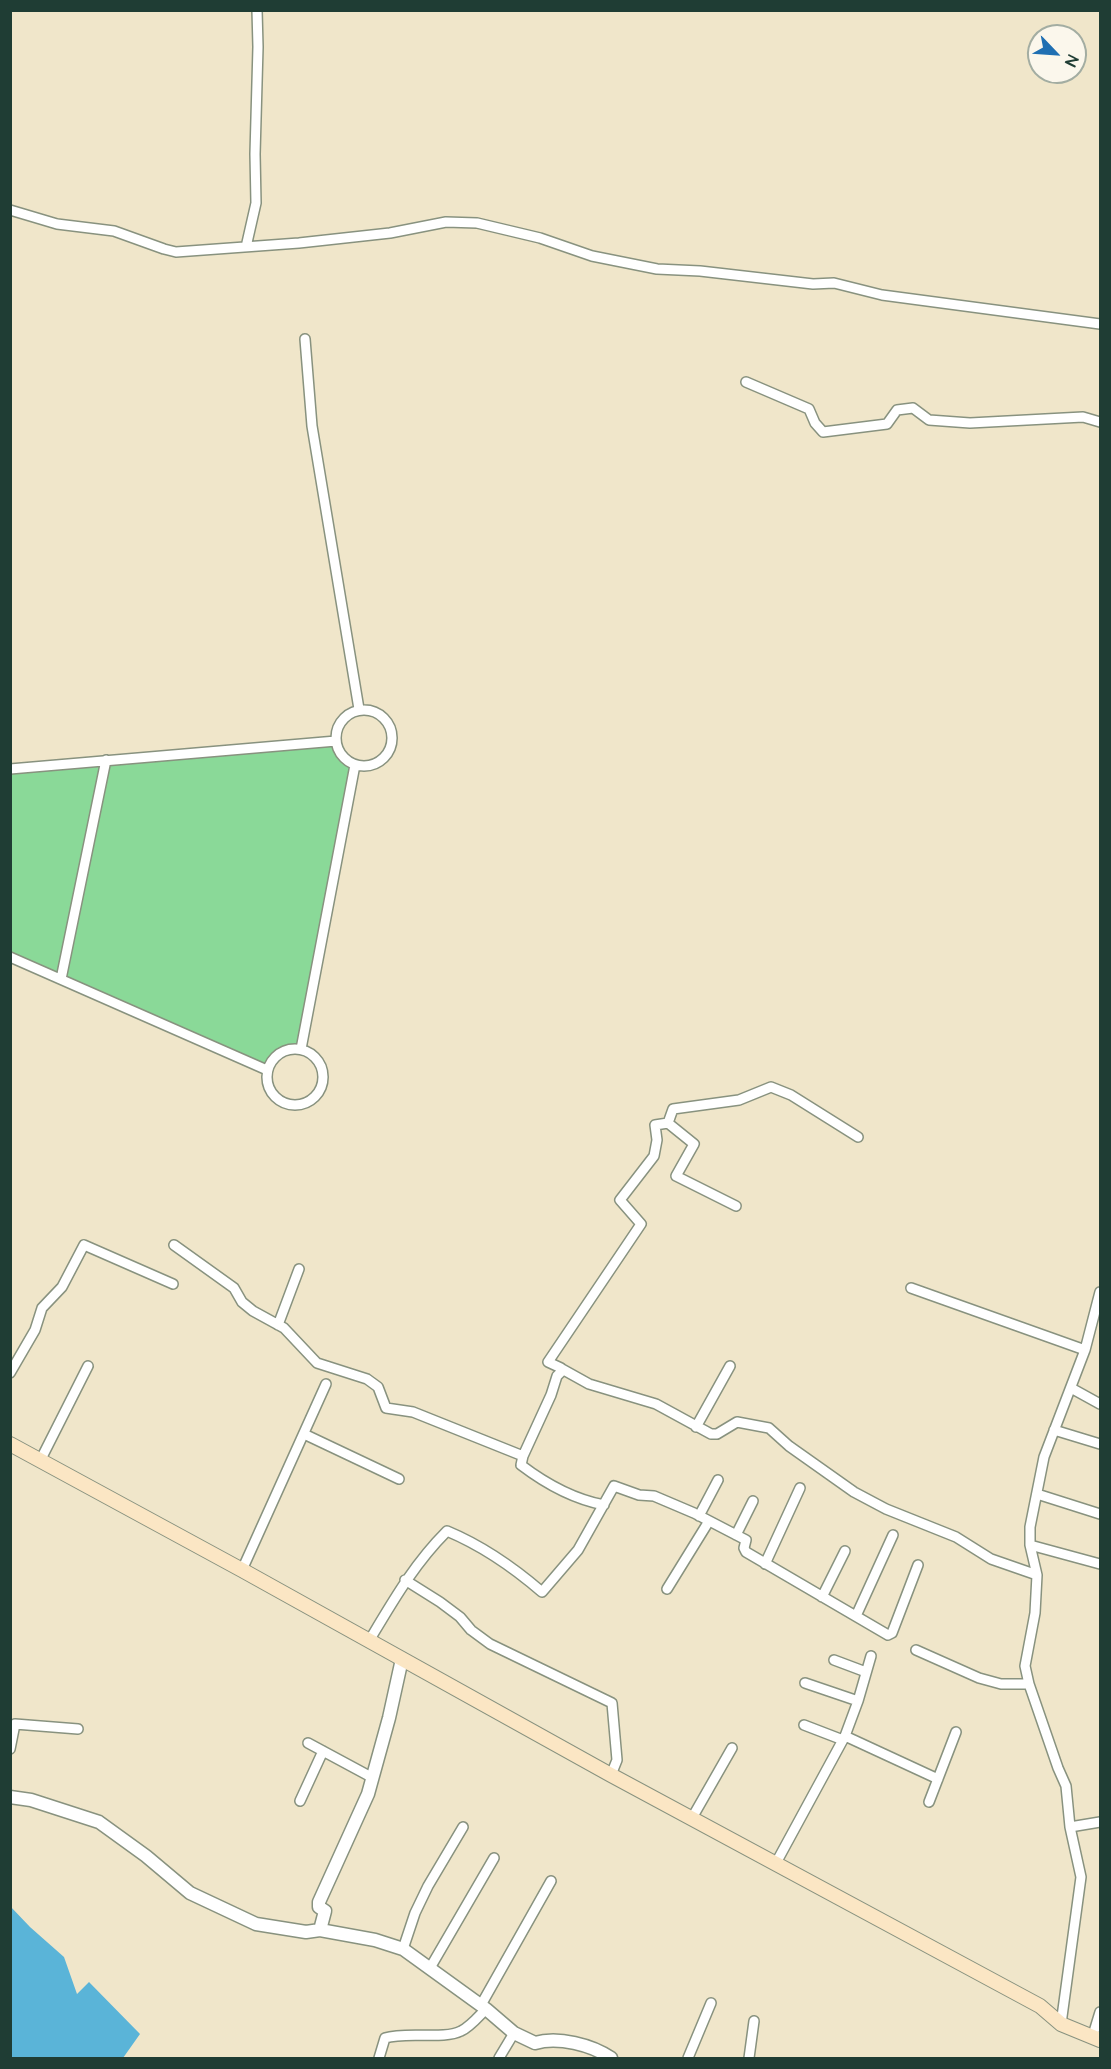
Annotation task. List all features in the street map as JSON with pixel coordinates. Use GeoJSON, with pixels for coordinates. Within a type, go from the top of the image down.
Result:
{"type":"FeatureCollection","features":[{"type":"Feature","properties":{"kind":"main road"},"geometry":{"type":"LineString","coordinates":[[10,1444],[611,1775],[636,1785],[692,1818],[1040,2006],[1061,2024],[1097,2038]]}},
{"type":"Feature","properties":{"kind":"street"},"geometry":{"type":"LineString","coordinates":[[246,247],[256,203],[257,10]]}},
{"type":"Feature","properties":{"kind":"street"},"geometry":{"type":"LineString","coordinates":[[10,210],[57,224],[114,231],[176,252],[390,233],[446,222],[477,224],[540,238],[592,256],[657,269],[813,284],[834,283],[882,295],[1101,324]]}},
{"type":"Feature","properties":{"kind":"street"},"geometry":{"type":"LineString","coordinates":[[305,339],[312,426],[359,709]]}},
{"type":"Feature","properties":{"kind":"street"},"geometry":{"type":"LineString","coordinates":[[746,382],[809,409],[815,423],[823,432],[887,424],[897,410],[913,408],[929,420],[970,423],[1029,422],[1083,417],[1101,422]]}},
{"type":"Feature","properties":{"kind":"street"},"geometry":{"type":"LineString","coordinates":[[359,709],[381,714],[389,723],[393,733],[392,745],[387,756],[378,763],[367,766],[355,765],[346,760],[339,752],[336,741],[336,730],[341,721],[349,713],[359,709]]}},
{"type":"Feature","properties":{"kind":"street"},"geometry":{"type":"LineString","coordinates":[[10,769],[336,741]]}},
{"type":"Feature","properties":{"kind":"street"},"geometry":{"type":"LineString","coordinates":[[61,980],[106,760]]}},
{"type":"Feature","properties":{"kind":"street"},"geometry":{"type":"LineString","coordinates":[[302,1049],[355,765]]}},
{"type":"Feature","properties":{"kind":"street"},"geometry":{"type":"LineString","coordinates":[[10,957],[267,1070]]}},
{"type":"Feature","properties":{"kind":"street"},"geometry":{"type":"LineString","coordinates":[[302,1049],[312,1054],[320,1062],[323,1084],[318,1094],[310,1102],[299,1106],[288,1105],[278,1100],[270,1092],[267,1070],[272,1060],[280,1052],[302,1049]]}},
{"type":"Feature","properties":{"kind":"street"},"geometry":{"type":"LineString","coordinates":[[668,1123],[673,1109],[739,1100],[771,1088],[791,1095],[858,1137]]}},
{"type":"Feature","properties":{"kind":"street"},"geometry":{"type":"LineString","coordinates":[[736,1206],[676,1176],[694,1143],[668,1123],[655,1125],[657,1140],[654,1156],[620,1200],[641,1224],[548,1362],[589,1384],[656,1404],[711,1434],[717,1434],[737,1422],[769,1428],[789,1446],[878,1505],[956,1537],[991,1559],[1037,1575]]}},
{"type":"Feature","properties":{"kind":"street"},"geometry":{"type":"LineString","coordinates":[[10,1374],[35,1330],[42,1308],[62,1287],[84,1245],[173,1284]]}},
{"type":"Feature","properties":{"kind":"street"},"geometry":{"type":"LineString","coordinates":[[174,1245],[234,1288],[242,1302],[248,1307],[278,1324],[295,1338],[317,1363],[367,1379],[378,1387],[386,1408],[412,1412],[524,1456]]}},
{"type":"Feature","properties":{"kind":"street"},"geometry":{"type":"LineString","coordinates":[[278,1324],[299,1269]]}},
{"type":"Feature","properties":{"kind":"street"},"geometry":{"type":"LineString","coordinates":[[911,1288],[1084,1350]]}},
{"type":"Feature","properties":{"kind":"street"},"geometry":{"type":"LineString","coordinates":[[1061,2024],[1081,1877],[1070,1827],[1066,1786],[1029,1684],[1025,1666],[1035,1613],[1037,1575],[1030,1545],[1030,1527],[1044,1457],[1098,1315],[1101,1292]]}},
{"type":"Feature","properties":{"kind":"street"},"geometry":{"type":"LineString","coordinates":[[39,1461],[88,1366]]}},
{"type":"Feature","properties":{"kind":"street"},"geometry":{"type":"LineString","coordinates":[[696,1427],[730,1366]]}},
{"type":"Feature","properties":{"kind":"street"},"geometry":{"type":"LineString","coordinates":[[562,1370],[557,1376],[521,1465],[542,1480],[584,1501],[604,1505]]}},
{"type":"Feature","properties":{"kind":"street"},"geometry":{"type":"LineString","coordinates":[[242,1570],[326,1384]]}},
{"type":"Feature","properties":{"kind":"street"},"geometry":{"type":"LineString","coordinates":[[1071,1388],[1101,1404]]}},
{"type":"Feature","properties":{"kind":"street"},"geometry":{"type":"LineString","coordinates":[[1054,1430],[1101,1444]]}},
{"type":"Feature","properties":{"kind":"street"},"geometry":{"type":"LineString","coordinates":[[304,1434],[399,1479]]}},
{"type":"Feature","properties":{"kind":"street"},"geometry":{"type":"LineString","coordinates":[[699,1516],[718,1480]]}},
{"type":"Feature","properties":{"kind":"street"},"geometry":{"type":"LineString","coordinates":[[369,1641],[405,1580],[431,1546],[447,1531],[480,1546],[513,1568],[542,1592],[578,1550],[614,1486],[639,1495],[654,1496],[746,1540],[744,1550],[884,1634],[891,1634],[918,1565]]}},
{"type":"Feature","properties":{"kind":"street"},"geometry":{"type":"LineString","coordinates":[[765,1564],[800,1488]]}},
{"type":"Feature","properties":{"kind":"street"},"geometry":{"type":"LineString","coordinates":[[1037,1494],[1101,1514]]}},
{"type":"Feature","properties":{"kind":"street"},"geometry":{"type":"LineString","coordinates":[[736,1535],[753,1502]]}},
{"type":"Feature","properties":{"kind":"street"},"geometry":{"type":"LineString","coordinates":[[667,1589],[709,1521]]}},
{"type":"Feature","properties":{"kind":"street"},"geometry":{"type":"LineString","coordinates":[[856,1616],[893,1535]]}},
{"type":"Feature","properties":{"kind":"street"},"geometry":{"type":"LineString","coordinates":[[1030,1545],[1101,1564]]}},
{"type":"Feature","properties":{"kind":"street"},"geometry":{"type":"LineString","coordinates":[[822,1597],[845,1551]]}},
{"type":"Feature","properties":{"kind":"street"},"geometry":{"type":"LineString","coordinates":[[405,1580],[460,1617],[471,1630],[490,1644],[612,1703],[617,1760],[611,1775]]}},
{"type":"Feature","properties":{"kind":"street"},"geometry":{"type":"LineString","coordinates":[[916,1650],[979,1678],[1001,1684],[1029,1684]]}},
{"type":"Feature","properties":{"kind":"street"},"geometry":{"type":"LineString","coordinates":[[776,1863],[844,1738],[872,1656]]}},
{"type":"Feature","properties":{"kind":"street"},"geometry":{"type":"LineString","coordinates":[[320,1930],[325,1911],[319,1907],[319,1902],[342,1854],[373,1778],[402,1659]]}},
{"type":"Feature","properties":{"kind":"street"},"geometry":{"type":"LineString","coordinates":[[834,1659],[866,1672]]}},
{"type":"Feature","properties":{"kind":"street"},"geometry":{"type":"LineString","coordinates":[[805,1683],[858,1701]]}},
{"type":"Feature","properties":{"kind":"street"},"geometry":{"type":"LineString","coordinates":[[10,1749],[13,1724],[78,1729]]}},
{"type":"Feature","properties":{"kind":"street"},"geometry":{"type":"LineString","coordinates":[[804,1725],[844,1738],[938,1779]]}},
{"type":"Feature","properties":{"kind":"street"},"geometry":{"type":"LineString","coordinates":[[929,1802],[956,1732]]}},
{"type":"Feature","properties":{"kind":"street"},"geometry":{"type":"LineString","coordinates":[[308,1743],[373,1778]]}},
{"type":"Feature","properties":{"kind":"street"},"geometry":{"type":"LineString","coordinates":[[692,1818],[732,1748]]}},
{"type":"Feature","properties":{"kind":"street"},"geometry":{"type":"LineString","coordinates":[[300,1801],[323,1751]]}},
{"type":"Feature","properties":{"kind":"street"},"geometry":{"type":"LineString","coordinates":[[10,1797],[31,1800],[99,1822],[146,1856],[189,1893],[256,1924],[306,1932],[320,1930],[375,1940],[403,1949],[484,2007],[514,2033],[536,2043],[544,2040],[575,2044],[611,2058]]}},
{"type":"Feature","properties":{"kind":"street"},"geometry":{"type":"LineString","coordinates":[[1070,1827],[1101,1822]]}},
{"type":"Feature","properties":{"kind":"street"},"geometry":{"type":"LineString","coordinates":[[403,1949],[428,1886],[464,1827]]}},
{"type":"Feature","properties":{"kind":"street"},"geometry":{"type":"LineString","coordinates":[[430,1968],[494,1858]]}},
{"type":"Feature","properties":{"kind":"street"},"geometry":{"type":"LineString","coordinates":[[379,2058],[385,2038],[460,2032],[484,2007],[551,1881]]}},
{"type":"Feature","properties":{"kind":"street"},"geometry":{"type":"LineString","coordinates":[[688,2058],[711,2003]]}},
{"type":"Feature","properties":{"kind":"street"},"geometry":{"type":"LineString","coordinates":[[1097,2038],[1101,2012]]}},
{"type":"Feature","properties":{"kind":"street"},"geometry":{"type":"LineString","coordinates":[[749,2058],[754,2021]]}},
{"type":"Feature","properties":{"kind":"street"},"geometry":{"type":"LineString","coordinates":[[500,2058],[514,2033]]}},
{"type":"Feature","properties":{"kind":"green space"},"geometry":{"type":"Polygon","coordinates":[[[336,741],[343,755],[355,765],[301,1049],[281,1053],[267,1070],[11,957],[11,769],[336,741]]]}},
{"type":"Feature","properties":{"kind":"water"},"geometry":{"type":"Polygon","coordinates":[[[10,1906],[64,1957],[77,1994],[89,1982],[140,2034],[123,2058],[11,2058],[10,1906]]]}}]}
